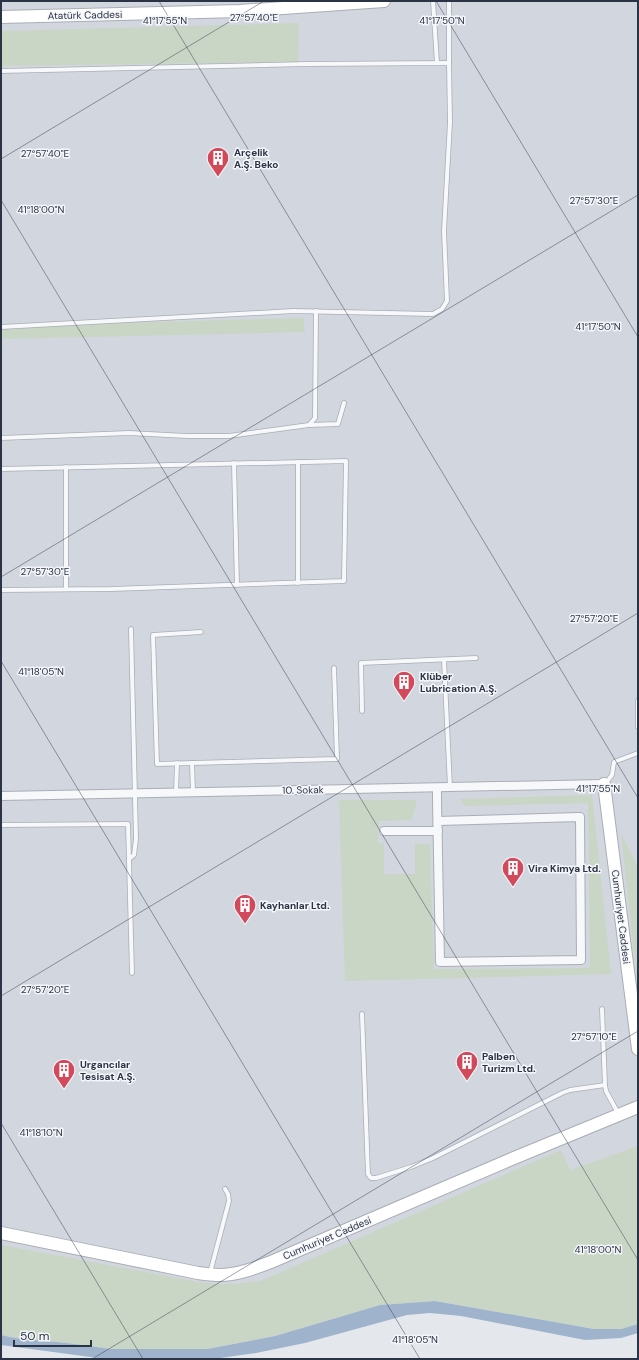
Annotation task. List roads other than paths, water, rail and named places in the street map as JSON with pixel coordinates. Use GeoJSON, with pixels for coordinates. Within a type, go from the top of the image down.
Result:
{"type":"FeatureCollection","features":[{"type":"Feature","properties":{"kind":"street","name":"Atatürk Caddesi"},"geometry":{"type":"LineString","coordinates":[[1,18],[240,12],[380,1]]}},
{"type":"Feature","properties":{"kind":"street","name":"10. Sokak"},"geometry":{"type":"LineString","coordinates":[[1,796],[604,784]]}},
{"type":"Feature","properties":{"kind":"street","name":"Cumhuriyet Caddesi"},"geometry":{"type":"LineString","coordinates":[[604,784],[638,1049]]}},
{"type":"Feature","properties":{"kind":"street"},"geometry":{"type":"LineString","coordinates":[[437,788],[440,962],[581,960],[580,817],[438,821]]}},
{"type":"Feature","properties":{"kind":"street"},"geometry":{"type":"LineString","coordinates":[[384,831],[438,831]]}},
{"type":"Feature","properties":{"kind":"street","name":"Cumhuriyet Caddesi"},"geometry":{"type":"LineString","coordinates":[[1,1233],[198,1273],[219,1275],[233,1274],[250,1270],[271,1262],[507,1161],[638,1107]]}},
{"type":"Feature","properties":{"kind":"lane"},"geometry":{"type":"LineString","coordinates":[[433,1],[437,63]]}},
{"type":"Feature","properties":{"kind":"lane"},"geometry":{"type":"LineString","coordinates":[[1,327],[293,311],[433,314],[442,309],[447,301],[444,230],[450,122],[449,1]]}},
{"type":"Feature","properties":{"kind":"lane"},"geometry":{"type":"LineString","coordinates":[[1,71],[307,64],[449,63]]}},
{"type":"Feature","properties":{"kind":"lane"},"geometry":{"type":"LineString","coordinates":[[309,425],[315,418],[316,311]]}},
{"type":"Feature","properties":{"kind":"lane"},"geometry":{"type":"LineString","coordinates":[[1,438],[129,433],[187,436],[229,436],[309,425],[338,424],[344,403]]}},
{"type":"Feature","properties":{"kind":"lane"},"geometry":{"type":"LineString","coordinates":[[1,469],[346,461],[344,581],[1,590]]}},
{"type":"Feature","properties":{"kind":"lane"},"geometry":{"type":"LineString","coordinates":[[298,462],[298,583]]}},
{"type":"Feature","properties":{"kind":"lane"},"geometry":{"type":"LineString","coordinates":[[234,463],[237,585]]}},
{"type":"Feature","properties":{"kind":"lane"},"geometry":{"type":"LineString","coordinates":[[66,467],[66,589]]}},
{"type":"Feature","properties":{"kind":"lane"},"geometry":{"type":"LineString","coordinates":[[130,859],[134,855],[136,839],[131,629]]}},
{"type":"Feature","properties":{"kind":"lane"},"geometry":{"type":"LineString","coordinates":[[200,632],[153,635],[157,764],[337,759],[334,668]]}},
{"type":"Feature","properties":{"kind":"lane"},"geometry":{"type":"LineString","coordinates":[[362,711],[361,663],[476,658]]}},
{"type":"Feature","properties":{"kind":"lane"},"geometry":{"type":"LineString","coordinates":[[444,660],[450,787]]}},
{"type":"Feature","properties":{"kind":"lane"},"geometry":{"type":"LineString","coordinates":[[638,701],[638,727]]}},
{"type":"Feature","properties":{"kind":"lane"},"geometry":{"type":"LineString","coordinates":[[604,784],[612,775],[614,762],[638,753]]}},
{"type":"Feature","properties":{"kind":"lane"},"geometry":{"type":"LineString","coordinates":[[176,792],[177,763]]}},
{"type":"Feature","properties":{"kind":"lane"},"geometry":{"type":"LineString","coordinates":[[192,763],[193,792]]}},
{"type":"Feature","properties":{"kind":"lane"},"geometry":{"type":"LineString","coordinates":[[1,825],[128,824],[132,973]]}},
{"type":"Feature","properties":{"kind":"lane"},"geometry":{"type":"LineString","coordinates":[[602,1009],[605,1085],[606,1091],[619,1116]]}},
{"type":"Feature","properties":{"kind":"lane"},"geometry":{"type":"LineString","coordinates":[[362,1014],[368,1174],[371,1178],[376,1178],[411,1168],[562,1093],[605,1085]]}},
{"type":"Feature","properties":{"kind":"lane"},"geometry":{"type":"LineString","coordinates":[[210,1274],[229,1201],[228,1194],[224,1189]]}},
{"type":"Feature","properties":{"kind":"water"},"geometry":{"type":"Polygon","coordinates":[[[435,1301],[594,1329],[621,1329],[638,1324],[638,1333],[621,1338],[585,1340],[461,1316],[430,1313],[407,1315],[305,1343],[256,1353],[213,1359],[105,1359],[1,1345],[1,1335],[15,1338],[111,1349],[207,1349],[275,1336],[380,1305],[435,1301]]]}},
{"type":"Feature","properties":{"kind":"place","name":"Arçelik A.Ş. Beko"},"geometry":{"type":"Point","coordinates":[218,178]}},
{"type":"Feature","properties":{"kind":"place","name":"Klüber Lubrication A.Ş."},"geometry":{"type":"Point","coordinates":[404,702]}},
{"type":"Feature","properties":{"kind":"place","name":"Vira Kimya Ltd."},"geometry":{"type":"Point","coordinates":[513,888]}},
{"type":"Feature","properties":{"kind":"place","name":"Kayhanlar Ltd."},"geometry":{"type":"Point","coordinates":[245,924]}},
{"type":"Feature","properties":{"kind":"place","name":"Palben Turizm Ltd."},"geometry":{"type":"Point","coordinates":[467,1082]}},
{"type":"Feature","properties":{"kind":"place","name":"Urgancılar Tesisat A.Ş."},"geometry":{"type":"Point","coordinates":[64,1090]}}]}
